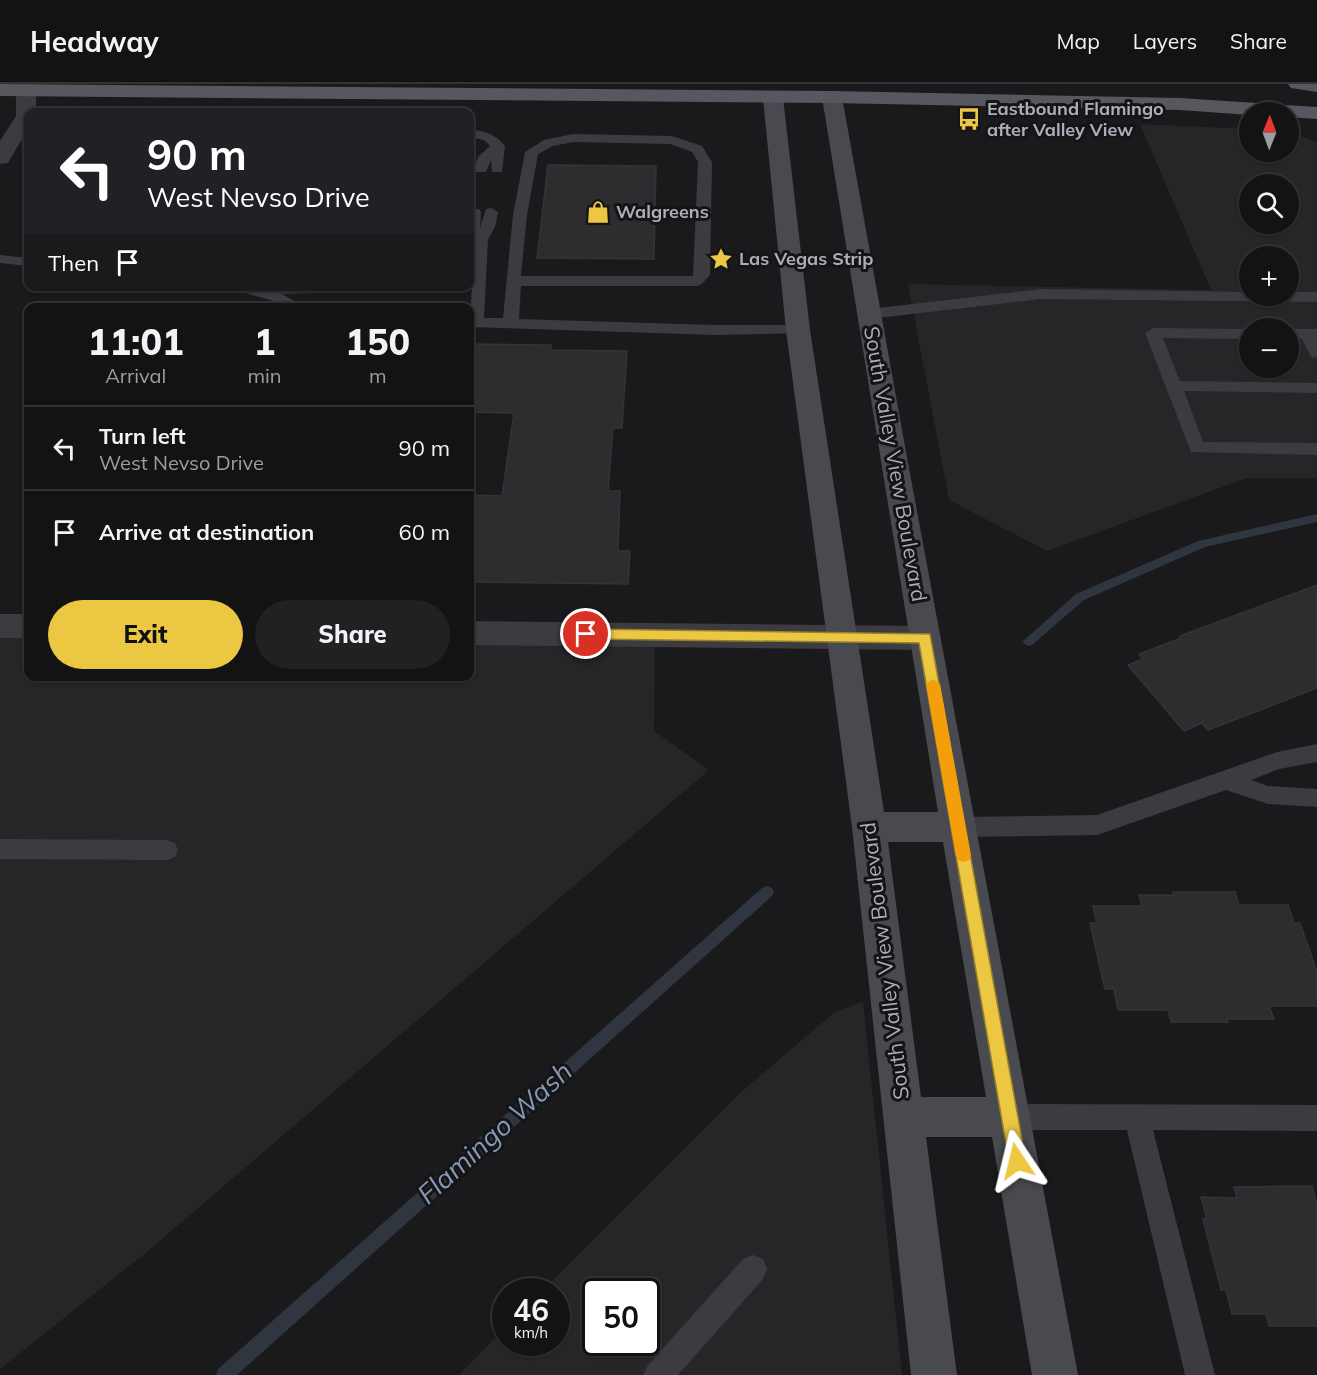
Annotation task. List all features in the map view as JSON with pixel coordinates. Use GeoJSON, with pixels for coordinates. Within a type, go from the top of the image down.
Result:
{"type":"FeatureCollection","features":[{"type":"Feature","properties":{"kind":"main road"},"geometry":{"type":"LineString","coordinates":[[1298,84],[1317,86]]}},
{"type":"Feature","properties":{"kind":"main road"},"geometry":{"type":"LineString","coordinates":[[0,90],[28,87],[831,91],[1180,104],[1317,113]]}},
{"type":"Feature","properties":{"kind":"main road","name":"South Valley View Boulevard"},"geometry":{"type":"LineString","coordinates":[[773,91],[798,330],[869,827],[934,1375]]}},
{"type":"Feature","properties":{"kind":"main road","name":"South Valley View Boulevard"},"geometry":{"type":"LineString","coordinates":[[831,91],[1055,1375]]}},
{"type":"Feature","properties":{"kind":"main road"},"geometry":{"type":"LineString","coordinates":[[869,827],[958,827]]}},
{"type":"Feature","properties":{"kind":"main road"},"geometry":{"type":"LineString","coordinates":[[903,1118],[1010,1117]]}},
{"type":"Feature","properties":{"kind":"street"},"geometry":{"type":"LineString","coordinates":[[0,109],[28,87]]}},
{"type":"Feature","properties":{"kind":"street"},"geometry":{"type":"LineString","coordinates":[[27,108],[28,87]]}},
{"type":"Feature","properties":{"kind":"street"},"geometry":{"type":"LineString","coordinates":[[0,158],[24,119]]}},
{"type":"Feature","properties":{"kind":"street"},"geometry":{"type":"LineString","coordinates":[[0,626],[24,626]]}},
{"type":"Feature","properties":{"kind":"street"},"geometry":{"type":"LineString","coordinates":[[474,633],[925,638]]}},
{"type":"Feature","properties":{"kind":"lane"},"geometry":{"type":"LineString","coordinates":[[474,134],[489,137],[498,146],[497,169]]}},
{"type":"Feature","properties":{"kind":"lane"},"geometry":{"type":"LineString","coordinates":[[511,322],[513,281],[523,184],[532,152],[549,143],[573,138],[672,140],[697,149],[705,162],[702,275],[697,281],[513,281]]}},
{"type":"Feature","properties":{"kind":"lane"},"geometry":{"type":"LineString","coordinates":[[481,169],[483,160],[498,146]]}},
{"type":"Feature","properties":{"kind":"lane"},"geometry":{"type":"LineString","coordinates":[[474,312],[481,239],[488,227],[490,212]]}},
{"type":"Feature","properties":{"kind":"lane"},"geometry":{"type":"LineString","coordinates":[[474,229],[481,239]]}},
{"type":"Feature","properties":{"kind":"lane"},"geometry":{"type":"LineString","coordinates":[[0,259],[24,262]]}},
{"type":"Feature","properties":{"kind":"lane"},"geometry":{"type":"LineString","coordinates":[[261,291],[286,303]]}},
{"type":"Feature","properties":{"kind":"lane"},"geometry":{"type":"LineString","coordinates":[[869,314],[1041,294],[1317,297]]}},
{"type":"Feature","properties":{"kind":"lane"},"geometry":{"type":"LineString","coordinates":[[474,322],[715,330],[798,330]]}},
{"type":"Feature","properties":{"kind":"lane"},"geometry":{"type":"LineString","coordinates":[[1239,334],[1153,333],[1197,448],[1317,449]]}},
{"type":"Feature","properties":{"kind":"lane"},"geometry":{"type":"LineString","coordinates":[[1313,334],[1317,352]]}},
{"type":"Feature","properties":{"kind":"lane"},"geometry":{"type":"LineString","coordinates":[[1173,386],[1317,388]]}},
{"type":"Feature","properties":{"kind":"lane"},"geometry":{"type":"LineString","coordinates":[[958,827],[1097,825],[1226,781],[1276,761],[1317,753]]}},
{"type":"Feature","properties":{"kind":"lane"},"geometry":{"type":"LineString","coordinates":[[1226,781],[1268,795],[1317,798]]}},
{"type":"Feature","properties":{"kind":"lane"},"geometry":{"type":"LineString","coordinates":[[1268,795],[1278,787],[1317,789]]}},
{"type":"Feature","properties":{"kind":"lane"},"geometry":{"type":"LineString","coordinates":[[0,849],[167,850]]}},
{"type":"Feature","properties":{"kind":"lane"},"geometry":{"type":"LineString","coordinates":[[1010,1117],[1317,1118]]}},
{"type":"Feature","properties":{"kind":"lane"},"geometry":{"type":"LineString","coordinates":[[1137,1117],[1200,1375]]}},
{"type":"Feature","properties":{"kind":"lane"},"geometry":{"type":"LineString","coordinates":[[658,1375],[753,1269]]}},
{"type":"Feature","properties":{"kind":"shaded area"},"geometry":{"type":"Polygon","coordinates":[[[1140,124],[1239,129],[1239,162],[1299,162],[1299,136],[1317,142],[1317,478],[1247,478],[1047,551],[949,500],[908,284],[1211,290],[1140,124]]]}},
{"type":"Feature","properties":{"kind":"shaded area"},"geometry":{"type":"Polygon","coordinates":[[[0,626],[24,626],[24,681],[474,681],[474,633],[655,635],[654,731],[709,770],[148,1251],[0,1369],[0,626]]]}},
{"type":"Feature","properties":{"kind":"shaded area"},"geometry":{"type":"Polygon","coordinates":[[[863,1002],[902,1375],[459,1375],[492,1341],[492,1356],[570,1356],[570,1278],[555,1278],[739,1094],[836,1011],[863,1002]]]}},
{"type":"Feature","properties":{"kind":"building","name":"Walgreens"},"geometry":{"type":"Polygon","coordinates":[[[548,165],[656,166],[654,259],[537,258],[548,165]]]}},
{"type":"Feature","properties":{"kind":"building"},"geometry":{"type":"Polygon","coordinates":[[[474,344],[551,345],[551,350],[627,351],[622,428],[613,428],[608,491],[620,491],[618,551],[630,551],[628,584],[474,582],[474,495],[502,496],[514,413],[474,412],[474,344]]]}},
{"type":"Feature","properties":{"kind":"building"},"geometry":{"type":"Polygon","coordinates":[[[1317,585],[1317,688],[1208,730],[1202,723],[1184,731],[1128,665],[1143,659],[1139,654],[1181,638],[1180,636],[1317,585]]]}},
{"type":"Feature","properties":{"kind":"building"},"geometry":{"type":"Polygon","coordinates":[[[1173,892],[1235,892],[1239,905],[1288,905],[1294,923],[1300,923],[1317,972],[1317,1006],[1269,1006],[1274,1019],[1227,1019],[1228,1022],[1171,1022],[1168,1010],[1118,1010],[1114,989],[1105,989],[1090,923],[1097,923],[1093,906],[1142,906],[1139,895],[1174,895],[1173,892]]]}},
{"type":"Feature","properties":{"kind":"building"},"geometry":{"type":"Polygon","coordinates":[[[1312,1186],[1317,1205],[1317,1326],[1269,1326],[1266,1314],[1232,1314],[1226,1290],[1221,1290],[1203,1219],[1207,1219],[1201,1197],[1237,1198],[1234,1187],[1312,1186]]]}},
{"type":"Feature","properties":{"kind":"waterway","name":"Flamingo Wash"},"geometry":{"type":"LineString","coordinates":[[1028,642],[1080,597],[1202,544],[1317,518]]}},
{"type":"Feature","properties":{"kind":"waterway","name":"Flamingo Wash"},"geometry":{"type":"LineString","coordinates":[[224,1375],[767,892]]}},
{"type":"Feature","properties":{"kind":"slow traffic"},"geometry":{"type":"LineString","coordinates":[[933,684],[963,856]]}},
{"type":"Feature","properties":{"kind":"place","name":"Eastbound Flamingo after Valley View"},"geometry":{"type":"Point","coordinates":[969,119]}},
{"type":"Feature","properties":{"kind":"place","name":"Walgreens"},"geometry":{"type":"Point","coordinates":[598,212]}},
{"type":"Feature","properties":{"kind":"place","name":"Las Vegas Strip"},"geometry":{"type":"Point","coordinates":[721,259]}},
{"type":"Feature","properties":{"kind":"route"},"geometry":{"type":"LineString","coordinates":[[586,634],[925,638],[1017,1161]]}}]}
